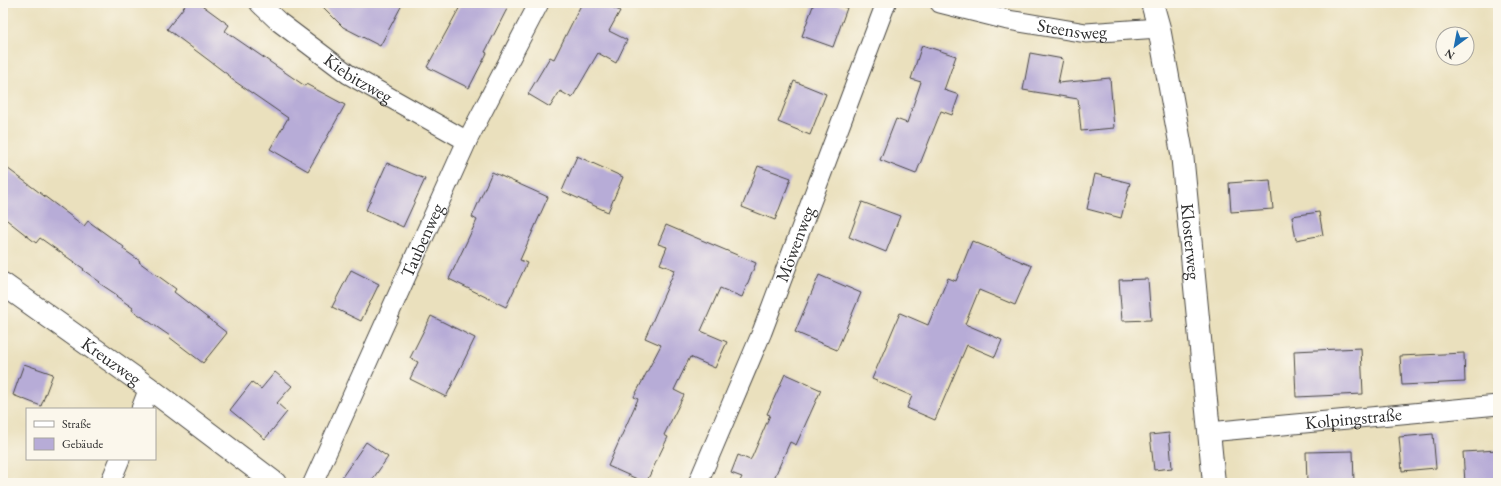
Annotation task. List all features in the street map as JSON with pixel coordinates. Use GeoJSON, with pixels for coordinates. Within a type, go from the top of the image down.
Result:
{"type":"FeatureCollection","features":[{"type":"Feature","properties":{"kind":"street","name":"Kiebitzweg"},"geometry":{"type":"LineString","coordinates":[[259,3],[279,22],[348,74],[467,141]]}},
{"type":"Feature","properties":{"kind":"street","name":"Taubenweg"},"geometry":{"type":"LineString","coordinates":[[313,483],[467,141],[539,3]]}},
{"type":"Feature","properties":{"kind":"street","name":"Möwenweg"},"geometry":{"type":"LineString","coordinates":[[698,483],[762,332],[886,3]]}},
{"type":"Feature","properties":{"kind":"street","name":"Steensweg"},"geometry":{"type":"LineString","coordinates":[[940,3],[1008,20],[1086,33],[1159,28]]}},
{"type":"Feature","properties":{"kind":"street","name":"Klosterweg"},"geometry":{"type":"LineString","coordinates":[[1152,3],[1159,28],[1182,153],[1214,483]]}},
{"type":"Feature","properties":{"kind":"street","name":"Kreuzweg"},"geometry":{"type":"LineString","coordinates":[[3,284],[149,388],[275,483]]}},
{"type":"Feature","properties":{"kind":"street"},"geometry":{"type":"LineString","coordinates":[[141,408],[149,388]]}},
{"type":"Feature","properties":{"kind":"street","name":"Kolpingstraße"},"geometry":{"type":"LineString","coordinates":[[1209,432],[1498,405]]}},
{"type":"Feature","properties":{"kind":"street"},"geometry":{"type":"LineString","coordinates":[[110,483],[120,460]]}},
{"type":"Feature","properties":{"kind":"building"},"geometry":{"type":"Polygon","coordinates":[[[187,3],[199,3],[229,25],[225,31],[305,86],[306,84],[345,105],[308,171],[270,149],[288,118],[230,78],[231,77],[167,29],[187,3]]]}},
{"type":"Feature","properties":{"kind":"building"},"geometry":{"type":"Polygon","coordinates":[[[319,3],[403,3],[380,46],[343,27],[319,3]]]}},
{"type":"Feature","properties":{"kind":"building"},"geometry":{"type":"Polygon","coordinates":[[[462,3],[510,3],[485,52],[487,53],[469,88],[427,67],[462,3]]]}},
{"type":"Feature","properties":{"kind":"building"},"geometry":{"type":"Polygon","coordinates":[[[582,3],[604,3],[620,11],[609,31],[627,40],[616,63],[598,53],[572,98],[560,91],[550,107],[528,94],[550,57],[554,59],[582,3]]]}},
{"type":"Feature","properties":{"kind":"building"},"geometry":{"type":"Polygon","coordinates":[[[814,3],[833,3],[847,8],[833,47],[802,36],[814,3]]]}},
{"type":"Feature","properties":{"kind":"building"},"geometry":{"type":"Polygon","coordinates":[[[922,45],[956,56],[944,90],[959,95],[952,115],[941,111],[916,174],[880,160],[896,119],[907,123],[921,82],[911,79],[922,45]]]}},
{"type":"Feature","properties":{"kind":"building"},"geometry":{"type":"Polygon","coordinates":[[[1030,53],[1063,59],[1058,83],[1110,78],[1114,128],[1081,131],[1078,99],[1023,90],[1030,53]]]}},
{"type":"Feature","properties":{"kind":"building"},"geometry":{"type":"Polygon","coordinates":[[[794,81],[826,94],[810,135],[778,122],[794,81]]]}},
{"type":"Feature","properties":{"kind":"building"},"geometry":{"type":"Polygon","coordinates":[[[577,156],[623,177],[608,212],[562,191],[577,156]]]}},
{"type":"Feature","properties":{"kind":"building"},"geometry":{"type":"Polygon","coordinates":[[[387,163],[425,179],[403,227],[366,210],[387,163]]]}},
{"type":"Feature","properties":{"kind":"building"},"geometry":{"type":"Polygon","coordinates":[[[3,165],[84,226],[88,221],[124,247],[123,249],[140,261],[139,262],[176,289],[174,292],[227,333],[203,363],[169,337],[170,336],[132,310],[133,308],[99,283],[100,282],[83,270],[84,269],[40,238],[36,243],[3,217],[3,165]]]}},
{"type":"Feature","properties":{"kind":"building"},"geometry":{"type":"Polygon","coordinates":[[[758,166],[791,178],[775,220],[742,207],[758,166]]]}},
{"type":"Feature","properties":{"kind":"building"},"geometry":{"type":"Polygon","coordinates":[[[492,172],[548,197],[520,260],[527,263],[506,307],[449,279],[477,220],[472,217],[492,172]]]}},
{"type":"Feature","properties":{"kind":"building"},"geometry":{"type":"Polygon","coordinates":[[[1095,174],[1130,183],[1121,218],[1087,209],[1095,174]]]}},
{"type":"Feature","properties":{"kind":"building"},"geometry":{"type":"Polygon","coordinates":[[[1270,180],[1273,209],[1231,212],[1229,183],[1270,180]]]}},
{"type":"Feature","properties":{"kind":"building"},"geometry":{"type":"Polygon","coordinates":[[[862,202],[900,216],[886,252],[849,237],[862,202]]]}},
{"type":"Feature","properties":{"kind":"building"},"geometry":{"type":"Polygon","coordinates":[[[1319,212],[1323,235],[1296,240],[1292,216],[1319,212]]]}},
{"type":"Feature","properties":{"kind":"building"},"geometry":{"type":"Polygon","coordinates":[[[666,225],[756,263],[742,297],[720,288],[701,331],[727,342],[715,368],[690,357],[674,390],[684,395],[664,435],[668,437],[646,483],[608,466],[638,399],[634,397],[661,345],[645,338],[675,270],[660,264],[667,247],[658,244],[666,225]]]}},
{"type":"Feature","properties":{"kind":"building"},"geometry":{"type":"Polygon","coordinates":[[[972,241],[1032,266],[1015,305],[979,290],[965,324],[1002,340],[995,357],[967,345],[935,420],[907,408],[912,396],[872,379],[900,313],[928,325],[948,278],[956,281],[972,241]]]}},
{"type":"Feature","properties":{"kind":"building"},"geometry":{"type":"Polygon","coordinates":[[[351,270],[379,284],[361,321],[332,307],[351,270]]]}},
{"type":"Feature","properties":{"kind":"building"},"geometry":{"type":"Polygon","coordinates":[[[819,275],[861,293],[837,350],[795,332],[819,275]]]}},
{"type":"Feature","properties":{"kind":"building"},"geometry":{"type":"Polygon","coordinates":[[[1148,279],[1151,320],[1122,321],[1119,280],[1148,279]]]}},
{"type":"Feature","properties":{"kind":"building"},"geometry":{"type":"Polygon","coordinates":[[[431,316],[475,338],[446,397],[410,379],[418,362],[410,358],[431,316]]]}},
{"type":"Feature","properties":{"kind":"building"},"geometry":{"type":"Polygon","coordinates":[[[1361,348],[1363,394],[1296,397],[1294,351],[1361,348]]]}},
{"type":"Feature","properties":{"kind":"building"},"geometry":{"type":"Polygon","coordinates":[[[1464,353],[1465,382],[1402,385],[1400,356],[1464,353]]]}},
{"type":"Feature","properties":{"kind":"building"},"geometry":{"type":"Polygon","coordinates":[[[24,364],[53,374],[41,406],[13,395],[24,364]]]}},
{"type":"Feature","properties":{"kind":"building"},"geometry":{"type":"Polygon","coordinates":[[[275,372],[292,386],[277,403],[287,412],[265,439],[230,410],[252,382],[261,389],[275,372]]]}},
{"type":"Feature","properties":{"kind":"building"},"geometry":{"type":"Polygon","coordinates":[[[785,374],[821,390],[796,445],[790,442],[772,483],[739,483],[742,477],[731,473],[738,455],[750,460],[752,457],[770,415],[767,414],[785,374]]]}},
{"type":"Feature","properties":{"kind":"building"},"geometry":{"type":"Polygon","coordinates":[[[1169,433],[1172,468],[1154,470],[1150,435],[1169,433]]]}},
{"type":"Feature","properties":{"kind":"building"},"geometry":{"type":"Polygon","coordinates":[[[1433,434],[1436,468],[1402,471],[1399,437],[1433,434]]]}},
{"type":"Feature","properties":{"kind":"building"},"geometry":{"type":"Polygon","coordinates":[[[366,442],[388,457],[370,483],[338,483],[366,442]]]}},
{"type":"Feature","properties":{"kind":"building"},"geometry":{"type":"Polygon","coordinates":[[[1498,450],[1498,483],[1465,483],[1463,452],[1498,450]]]}},
{"type":"Feature","properties":{"kind":"building"},"geometry":{"type":"Polygon","coordinates":[[[1353,451],[1354,483],[1307,483],[1306,452],[1353,451]]]}}]}
